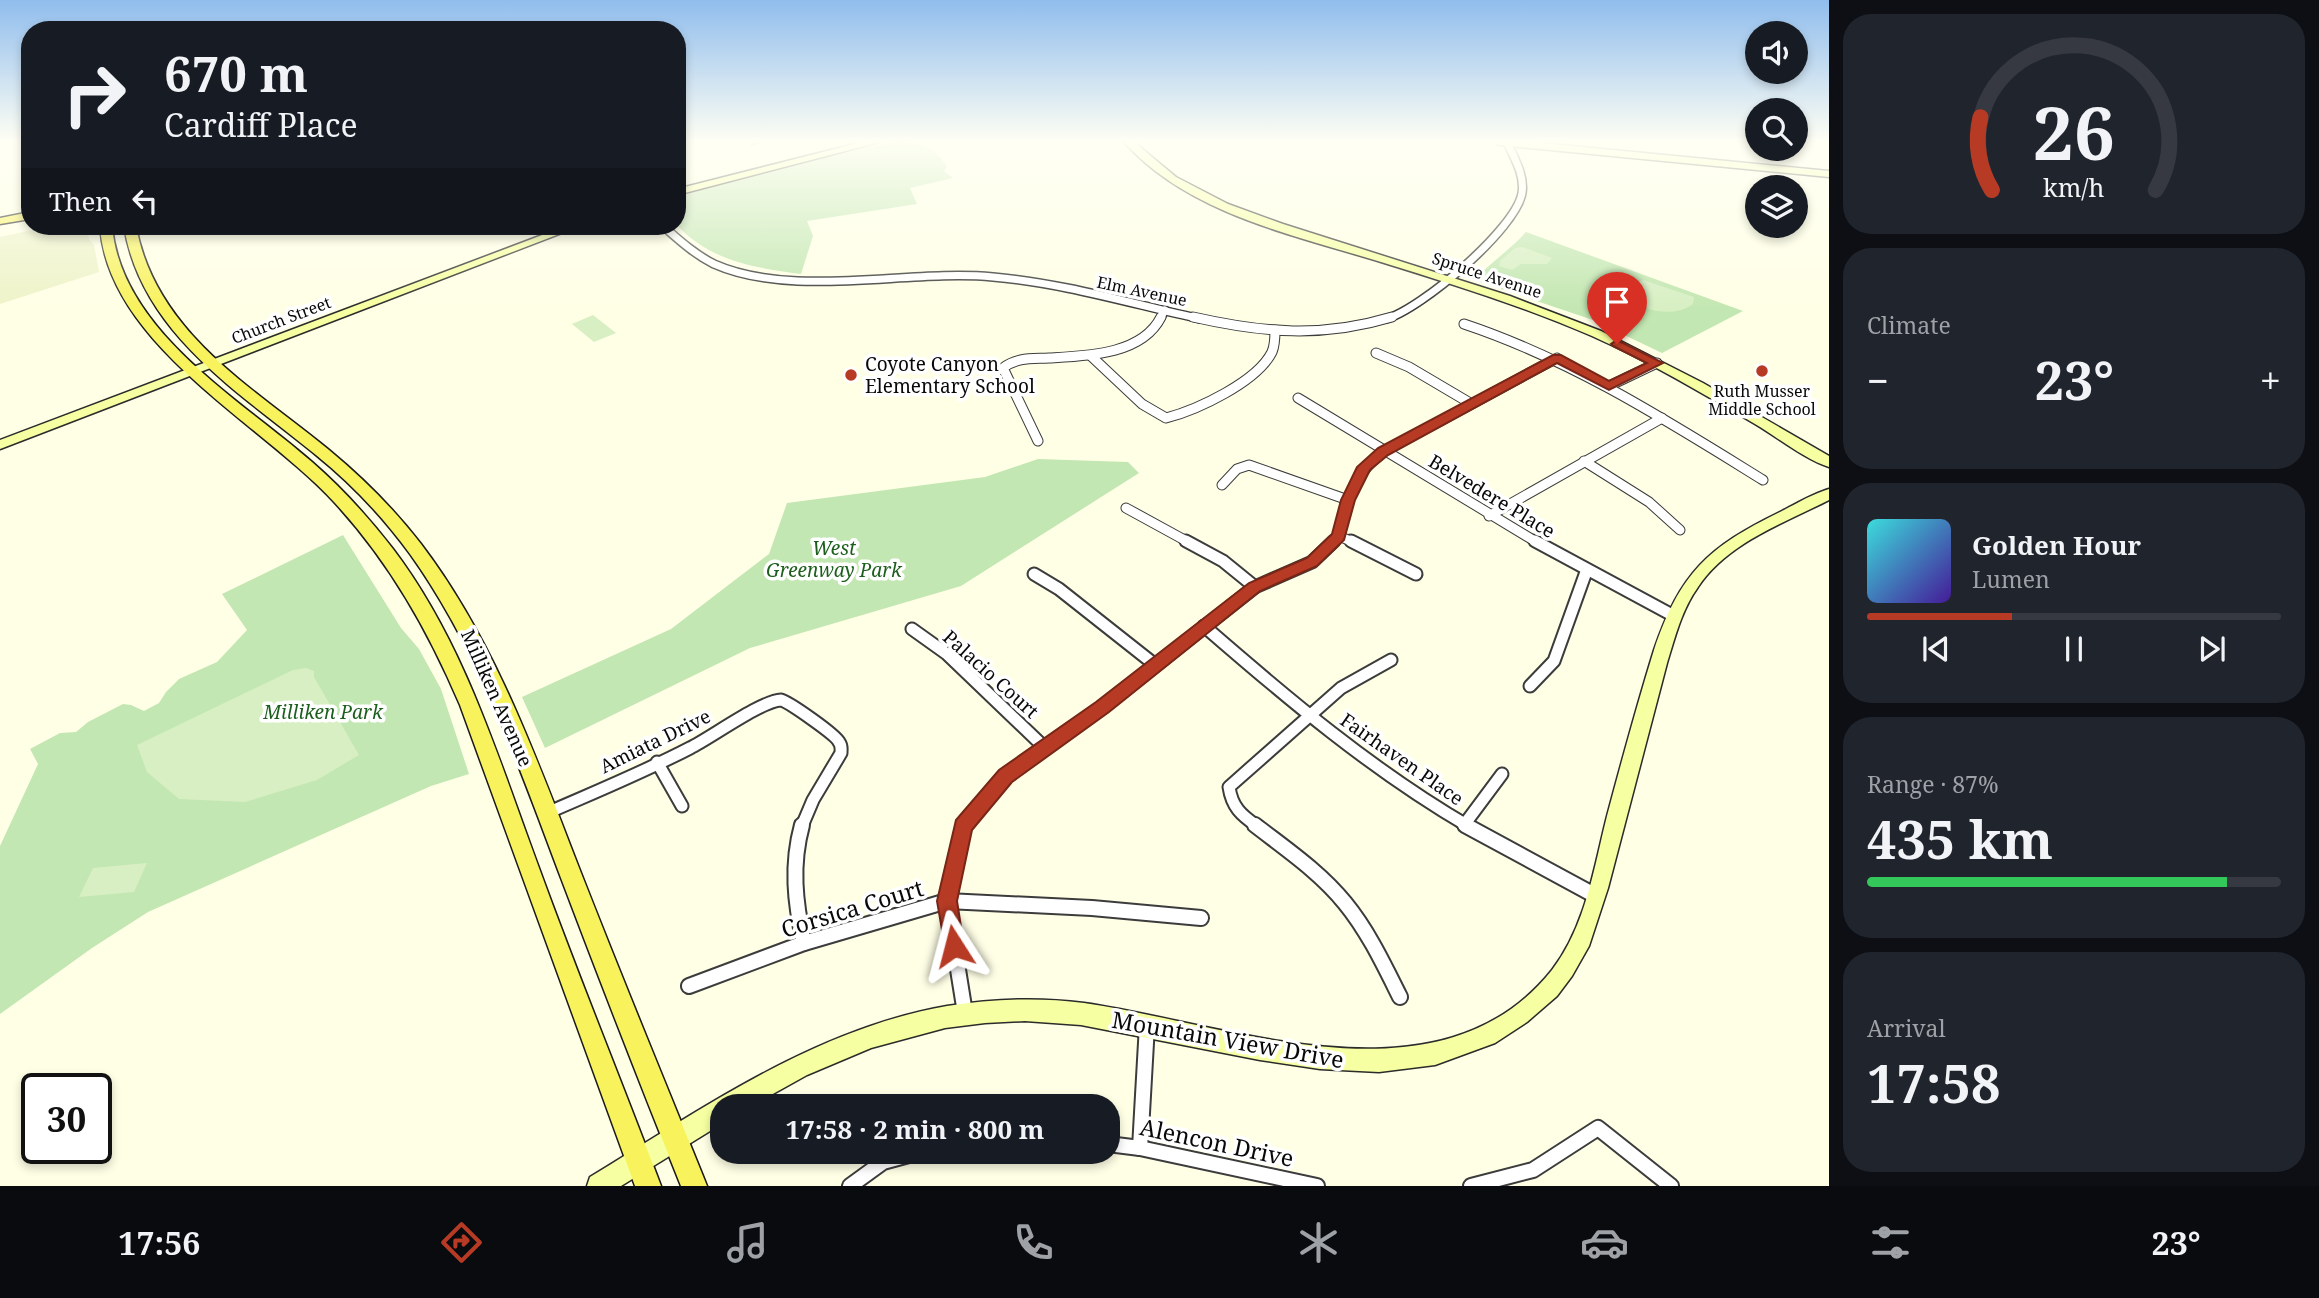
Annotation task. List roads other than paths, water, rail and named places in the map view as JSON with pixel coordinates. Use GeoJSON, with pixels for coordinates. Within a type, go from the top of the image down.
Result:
{"type":"FeatureCollection","features":[{"type":"Feature","properties":{"kind":"main road","name":"Spruce Avenue"},"geometry":{"type":"LineString","coordinates":[[1210,197],[1239,212],[1570,322],[1657,363],[1829,461]]}},
{"type":"Feature","properties":{"kind":"main road"},"geometry":{"type":"LineString","coordinates":[[0,221],[21,217]]}},
{"type":"Feature","properties":{"kind":"main road"},"geometry":{"type":"LineString","coordinates":[[0,230],[21,225]]}},
{"type":"Feature","properties":{"kind":"main road","name":"Milliken Avenue"},"geometry":{"type":"LineString","coordinates":[[106,235],[115,274],[166,347],[329,487],[387,553],[421,605],[453,669],[648,1186]]}},
{"type":"Feature","properties":{"kind":"main road","name":"Milliken Avenue"},"geometry":{"type":"LineString","coordinates":[[132,235],[135,252],[149,282],[172,317],[209,362],[313,443],[383,508],[416,550],[482,657],[694,1186]]}},
{"type":"Feature","properties":{"kind":"main road","name":"Church Street"},"geometry":{"type":"LineString","coordinates":[[209,362],[535,235]]}},
{"type":"Feature","properties":{"kind":"main road","name":"Church Street"},"geometry":{"type":"LineString","coordinates":[[0,436],[209,362],[551,235]]}},
{"type":"Feature","properties":{"kind":"main road","name":"Church Street"},"geometry":{"type":"LineString","coordinates":[[0,445],[189,369]]}},
{"type":"Feature","properties":{"kind":"main road","name":"Mountain View Drive"},"geometry":{"type":"LineString","coordinates":[[749,1094],[786,1072],[849,1044],[899,1028],[965,1013],[1028,1010],[1092,1015],[1331,1061],[1384,1062],[1438,1053],[1485,1036],[1519,1014],[1543,994],[1565,969],[1579,941],[1596,896],[1636,740],[1674,616],[1694,579],[1712,561],[1744,539],[1829,494]]}},
{"type":"Feature","properties":{"kind":"main road"},"geometry":{"type":"LineString","coordinates":[[599,1186],[710,1118]]}},
{"type":"Feature","properties":{"kind":"street","name":"Elm Avenue"},"geometry":{"type":"LineString","coordinates":[[672,235],[706,260],[735,272],[770,279],[836,282],[900,276],[970,275],[1025,281],[1227,325],[1275,330],[1329,330],[1376,323],[1416,306],[1447,280],[1514,214],[1520,197]]}},
{"type":"Feature","properties":{"kind":"street"},"geometry":{"type":"LineString","coordinates":[[1038,441],[1003,368],[1007,364],[1026,359],[1091,356],[1135,342],[1157,325],[1165,310]]}},
{"type":"Feature","properties":{"kind":"street"},"geometry":{"type":"LineString","coordinates":[[1464,324],[1508,337],[1557,358],[1609,386],[1763,480]]}},
{"type":"Feature","properties":{"kind":"street"},"geometry":{"type":"LineString","coordinates":[[1091,356],[1142,404],[1166,418],[1191,410],[1252,374],[1273,351],[1275,330]]}},
{"type":"Feature","properties":{"kind":"street"},"geometry":{"type":"LineString","coordinates":[[1376,353],[1409,367],[1470,403]]}},
{"type":"Feature","properties":{"kind":"street"},"geometry":{"type":"LineString","coordinates":[[965,1013],[947,901],[963,826],[1005,776],[1103,707],[1154,664],[1255,587],[1312,562],[1339,536],[1348,500],[1364,467],[1383,452],[1557,358]]}},
{"type":"Feature","properties":{"kind":"street"},"geometry":{"type":"LineString","coordinates":[[1609,386],[1657,363]]}},
{"type":"Feature","properties":{"kind":"street","name":"Belvedere Place"},"geometry":{"type":"LineString","coordinates":[[1298,398],[1489,516],[1586,572],[1674,616]]}},
{"type":"Feature","properties":{"kind":"street"},"geometry":{"type":"LineString","coordinates":[[1489,516],[1662,418]]}},
{"type":"Feature","properties":{"kind":"street"},"geometry":{"type":"LineString","coordinates":[[1584,461],[1649,502],[1680,530]]}},
{"type":"Feature","properties":{"kind":"street"},"geometry":{"type":"LineString","coordinates":[[1222,485],[1237,469],[1249,465],[1348,500]]}},
{"type":"Feature","properties":{"kind":"street"},"geometry":{"type":"LineString","coordinates":[[1126,508],[1223,561],[1255,587]]}},
{"type":"Feature","properties":{"kind":"street"},"geometry":{"type":"LineString","coordinates":[[1339,536],[1381,554],[1416,574]]}},
{"type":"Feature","properties":{"kind":"street"},"geometry":{"type":"LineString","coordinates":[[1530,686],[1554,661],[1586,572]]}},
{"type":"Feature","properties":{"kind":"street"},"geometry":{"type":"LineString","coordinates":[[1034,574],[1059,589],[1154,664]]}},
{"type":"Feature","properties":{"kind":"street","name":"Fairhaven Place"},"geometry":{"type":"LineString","coordinates":[[1204,626],[1308,716],[1395,781],[1464,825],[1596,896]]}},
{"type":"Feature","properties":{"kind":"street","name":"Palacio Court"},"geometry":{"type":"LineString","coordinates":[[912,629],[947,654],[1044,747]]}},
{"type":"Feature","properties":{"kind":"street"},"geometry":{"type":"LineString","coordinates":[[1391,660],[1341,688],[1229,787],[1231,800],[1238,812],[1334,890],[1364,928],[1400,997]]}},
{"type":"Feature","properties":{"kind":"street","name":"Amiata Drive"},"geometry":{"type":"LineString","coordinates":[[547,814],[657,762],[778,699],[787,701],[842,744],[841,753],[810,803],[798,834],[792,883],[804,943]]}},
{"type":"Feature","properties":{"kind":"street"},"geometry":{"type":"LineString","coordinates":[[657,762],[682,806]]}},
{"type":"Feature","properties":{"kind":"street"},"geometry":{"type":"LineString","coordinates":[[1464,825],[1502,774]]}},
{"type":"Feature","properties":{"kind":"street","name":"Corsica Court"},"geometry":{"type":"LineString","coordinates":[[689,986],[804,943],[947,901],[1092,908],[1200,918]]}},
{"type":"Feature","properties":{"kind":"street"},"geometry":{"type":"LineString","coordinates":[[1140,1148],[1147,1025]]}},
{"type":"Feature","properties":{"kind":"street"},"geometry":{"type":"LineString","coordinates":[[1471,1186],[1533,1170],[1598,1128],[1671,1186]]}},
{"type":"Feature","properties":{"kind":"street","name":"Alencon Drive"},"geometry":{"type":"LineString","coordinates":[[1120,1146],[1317,1186]]}},
{"type":"Feature","properties":{"kind":"street"},"geometry":{"type":"LineString","coordinates":[[850,1186],[880,1164]]}},
{"type":"Feature","properties":{"kind":"place","name":"Ruth Musser Middle School"},"geometry":{"type":"Point","coordinates":[1762,371]}},
{"type":"Feature","properties":{"kind":"place","name":"Coyote Canyon Elementary School"},"geometry":{"type":"Point","coordinates":[851,375]}},
{"type":"Feature","properties":{"kind":"park label","name":"West Greenway Park"},"geometry":{"type":"Point","coordinates":[834,559]}},
{"type":"Feature","properties":{"kind":"park label","name":"Milliken Park"},"geometry":{"type":"Point","coordinates":[323,712]}}]}
